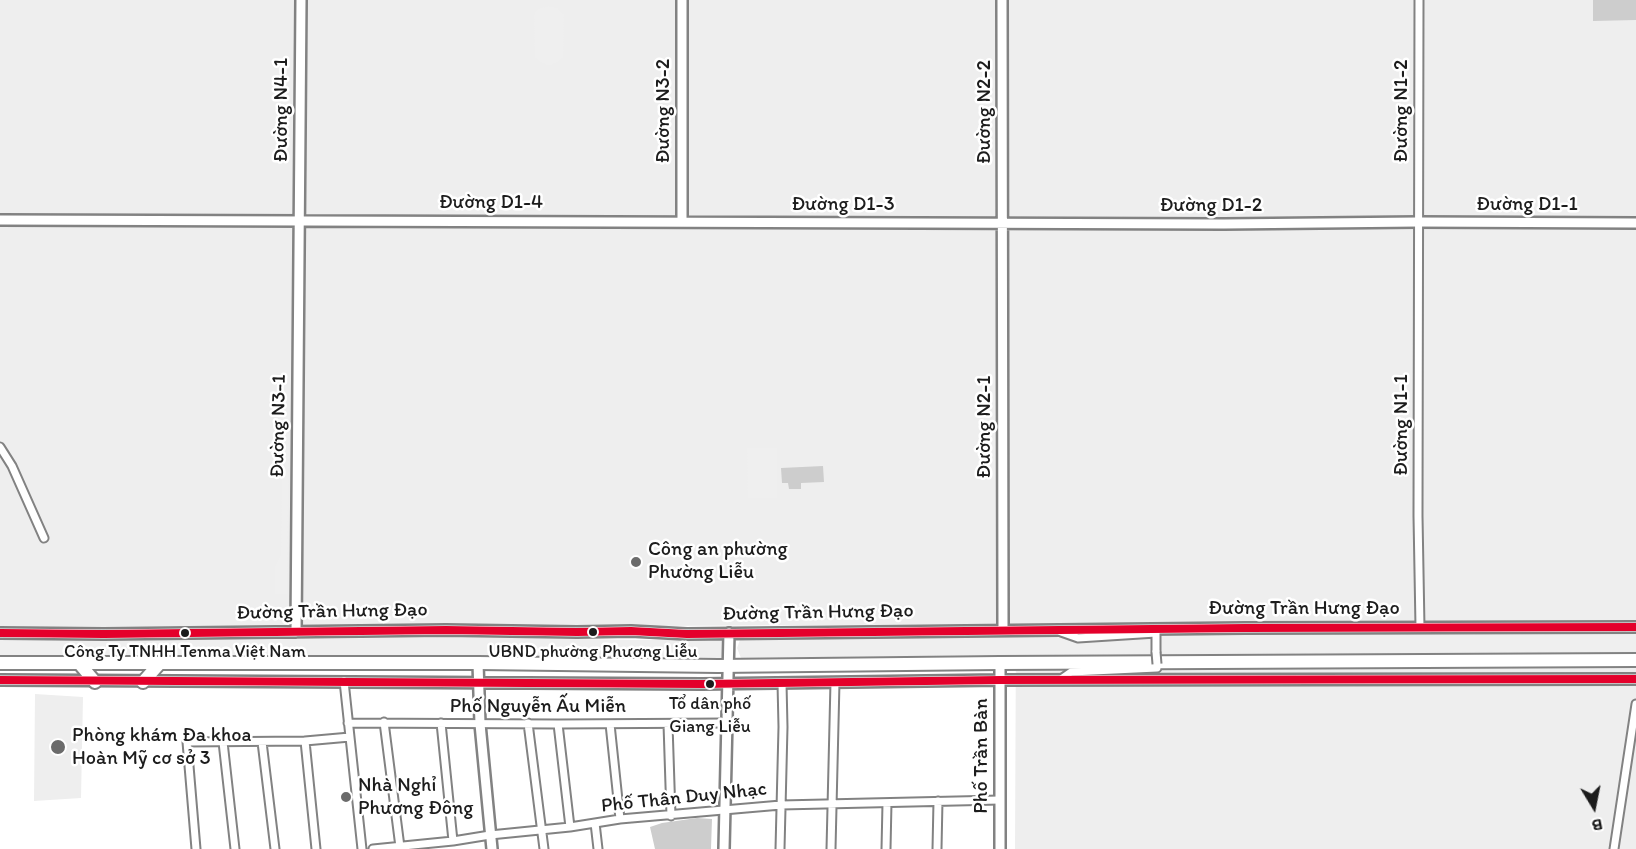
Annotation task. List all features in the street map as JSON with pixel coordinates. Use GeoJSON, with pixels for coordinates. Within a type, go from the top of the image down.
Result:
{"type":"FeatureCollection","features":[{"type":"Feature","properties":{"kind":"highway"},"geometry":{"type":"LineString","coordinates":[[0,663],[478,663],[729,666],[1636,660]]}},
{"type":"Feature","properties":{"kind":"highway"},"geometry":{"type":"LineString","coordinates":[[79,663],[94,682]]}},
{"type":"Feature","properties":{"kind":"highway"},"geometry":{"type":"LineString","coordinates":[[143,682],[160,663]]}},
{"type":"Feature","properties":{"kind":"main road","name":"Đường N4-1"},"geometry":{"type":"LineString","coordinates":[[299,220],[301,0]]}},
{"type":"Feature","properties":{"kind":"main road","name":"Đường N3-2"},"geometry":{"type":"LineString","coordinates":[[682,0],[682,222]]}},
{"type":"Feature","properties":{"kind":"main road","name":"Đường N2-2"},"geometry":{"type":"LineString","coordinates":[[1002,0],[1004,224]]}},
{"type":"Feature","properties":{"kind":"main road","name":"Đường D1-4"},"geometry":{"type":"LineString","coordinates":[[0,220],[682,222]]}},
{"type":"Feature","properties":{"kind":"main road","name":"Đường N3-1"},"geometry":{"type":"LineString","coordinates":[[296,632],[299,220]]}},
{"type":"Feature","properties":{"kind":"main road","name":"Đường D1-3"},"geometry":{"type":"LineString","coordinates":[[682,222],[1004,224]]}},
{"type":"Feature","properties":{"kind":"main road","name":"Đường D1-2"},"geometry":{"type":"LineString","coordinates":[[1004,224],[1224,225],[1418,222]]}},
{"type":"Feature","properties":{"kind":"main road","name":"Đường D1-1"},"geometry":{"type":"LineString","coordinates":[[1418,222],[1636,223]]}},
{"type":"Feature","properties":{"kind":"main road","name":"Đường N2-1"},"geometry":{"type":"LineString","coordinates":[[1003,630],[1004,224]]}},
{"type":"Feature","properties":{"kind":"main road","name":"Đường Trần Hưng Đạo"},"geometry":{"type":"LineString","coordinates":[[0,633],[446,630],[729,633],[1636,627]]}},
{"type":"Feature","properties":{"kind":"main road"},"geometry":{"type":"LineString","coordinates":[[724,849],[729,633]]}},
{"type":"Feature","properties":{"kind":"main road"},"geometry":{"type":"LineString","coordinates":[[478,663],[480,724],[492,849]]}},
{"type":"Feature","properties":{"kind":"main road","name":"Phố Trần Bàn"},"geometry":{"type":"LineString","coordinates":[[1000,663],[1000,849]]}},
{"type":"Feature","properties":{"kind":"main road"},"geometry":{"type":"LineString","coordinates":[[0,680],[727,684],[1000,680],[1636,679]]}},
{"type":"Feature","properties":{"kind":"street","name":"Đường N1-2"},"geometry":{"type":"LineString","coordinates":[[1418,222],[1419,0]]}},
{"type":"Feature","properties":{"kind":"street","name":"Đường N1-1"},"geometry":{"type":"LineString","coordinates":[[1418,222],[1420,627]]}},
{"type":"Feature","properties":{"kind":"street"},"geometry":{"type":"LineString","coordinates":[[0,447],[12,466],[44,538]]}},
{"type":"Feature","properties":{"kind":"street"},"geometry":{"type":"LineString","coordinates":[[1058,681],[1071,672],[1157,668],[1156,633],[1078,638],[1059,631]]}},
{"type":"Feature","properties":{"kind":"street"},"geometry":{"type":"LineString","coordinates":[[345,681],[362,849]]}},
{"type":"Feature","properties":{"kind":"street"},"geometry":{"type":"LineString","coordinates":[[831,849],[835,682]]}},
{"type":"Feature","properties":{"kind":"street"},"geometry":{"type":"LineString","coordinates":[[780,849],[782,683]]}},
{"type":"Feature","properties":{"kind":"street"},"geometry":{"type":"LineString","coordinates":[[1614,849],[1636,704]]}},
{"type":"Feature","properties":{"kind":"street"},"geometry":{"type":"LineString","coordinates":[[384,722],[400,847]]}},
{"type":"Feature","properties":{"kind":"street","name":"Phố Nguyễn Ấu Miễn"},"geometry":{"type":"LineString","coordinates":[[348,723],[727,723]]}},
{"type":"Feature","properties":{"kind":"street"},"geometry":{"type":"LineString","coordinates":[[441,723],[453,841]]}},
{"type":"Feature","properties":{"kind":"street"},"geometry":{"type":"LineString","coordinates":[[528,723],[544,849]]}},
{"type":"Feature","properties":{"kind":"street"},"geometry":{"type":"LineString","coordinates":[[558,724],[570,827]]}},
{"type":"Feature","properties":{"kind":"street"},"geometry":{"type":"LineString","coordinates":[[610,724],[620,819]]}},
{"type":"Feature","properties":{"kind":"street"},"geometry":{"type":"LineString","coordinates":[[668,724],[671,816]]}},
{"type":"Feature","properties":{"kind":"street"},"geometry":{"type":"LineString","coordinates":[[196,849],[188,742],[305,741],[350,737]]}},
{"type":"Feature","properties":{"kind":"street"},"geometry":{"type":"LineString","coordinates":[[305,741],[316,849]]}},
{"type":"Feature","properties":{"kind":"street"},"geometry":{"type":"LineString","coordinates":[[223,742],[235,849]]}},
{"type":"Feature","properties":{"kind":"street"},"geometry":{"type":"LineString","coordinates":[[262,742],[275,849]]}},
{"type":"Feature","properties":{"kind":"street","name":"Phố Thân Duy Nhạc"},"geometry":{"type":"LineString","coordinates":[[373,849],[570,827],[620,819],[781,805],[1000,800]]}},
{"type":"Feature","properties":{"kind":"street"},"geometry":{"type":"LineString","coordinates":[[937,849],[938,801]]}},
{"type":"Feature","properties":{"kind":"street"},"geometry":{"type":"LineString","coordinates":[[886,849],[887,803]]}},
{"type":"Feature","properties":{"kind":"street"},"geometry":{"type":"LineString","coordinates":[[595,823],[598,849]]}},
{"type":"Feature","properties":{"kind":"shaded area"},"geometry":{"type":"Polygon","coordinates":[[[0,0],[1636,0],[1636,849],[1015,849],[1016,624],[0,627],[0,0]]]}},
{"type":"Feature","properties":{"kind":"shaded area"},"geometry":{"type":"Polygon","coordinates":[[[1593,0],[1636,0],[1636,20],[1593,21],[1593,0]]]}},
{"type":"Feature","properties":{"kind":"shaded area"},"geometry":{"type":"Polygon","coordinates":[[[549,6],[558,8],[564,15],[563,58],[549,66],[535,57],[534,17],[539,9],[549,6]]]}},
{"type":"Feature","properties":{"kind":"shaded area"},"geometry":{"type":"Polygon","coordinates":[[[286,405],[289,406],[287,594],[275,594],[275,567],[281,555],[283,413],[286,405]]]}},
{"type":"Feature","properties":{"kind":"shaded area"},"geometry":{"type":"Polygon","coordinates":[[[747,448],[777,448],[777,498],[748,498],[747,448]]]}},
{"type":"Feature","properties":{"kind":"shaded area"},"geometry":{"type":"Polygon","coordinates":[[[823,466],[824,482],[801,483],[801,489],[789,489],[788,483],[782,483],[781,468],[823,466]]]}},
{"type":"Feature","properties":{"kind":"shaded area"},"geometry":{"type":"Polygon","coordinates":[[[1636,634],[1636,651],[741,658],[737,648],[740,640],[743,639],[1062,636],[1071,642],[1160,640],[1161,635],[1636,634]]]}},
{"type":"Feature","properties":{"kind":"shaded area"},"geometry":{"type":"Polygon","coordinates":[[[472,637],[720,640],[723,642],[724,651],[723,657],[716,659],[347,656],[0,658],[0,638],[472,637]]]}},
{"type":"Feature","properties":{"kind":"shaded area"},"geometry":{"type":"Polygon","coordinates":[[[1161,666],[1636,667],[1636,671],[1161,671],[1161,666]]]}},
{"type":"Feature","properties":{"kind":"shaded area","name":"Phòng khám Đa khoa Hoàn Mỹ cơ sở 3"},"geometry":{"type":"Polygon","coordinates":[[[35,694],[83,697],[81,798],[34,801],[35,694]]]}},
{"type":"Feature","properties":{"kind":"shaded area"},"geometry":{"type":"Polygon","coordinates":[[[697,818],[712,819],[711,849],[655,849],[650,827],[697,818]]]}},
{"type":"Feature","properties":{"kind":"transit line"},"geometry":{"type":"LineString","coordinates":[[0,633],[446,630],[631,631],[687,634],[1245,628],[1636,627]]}},
{"type":"Feature","properties":{"kind":"transit line"},"geometry":{"type":"LineString","coordinates":[[0,680],[702,684],[1000,680],[1636,679]]}},
{"type":"Feature","properties":{"kind":"place","name":"Công an phường Phường Liễu"},"geometry":{"type":"Point","coordinates":[636,562]}},
{"type":"Feature","properties":{"kind":"place","name":"UBND phường Phương Liễu"},"geometry":{"type":"Point","coordinates":[593,632]}},
{"type":"Feature","properties":{"kind":"place","name":"Công Ty TNHH Tenma Việt Nam"},"geometry":{"type":"Point","coordinates":[185,633]}},
{"type":"Feature","properties":{"kind":"place","name":"Tổ dân phố Giang Liễu"},"geometry":{"type":"Point","coordinates":[710,684]}},
{"type":"Feature","properties":{"kind":"place","name":"Phòng khám Đa khoa Hoàn Mỹ cơ sở 3"},"geometry":{"type":"Point","coordinates":[58,747]}},
{"type":"Feature","properties":{"kind":"place","name":"Nhà Nghỉ Phương Đông"},"geometry":{"type":"Point","coordinates":[346,797]}}]}
